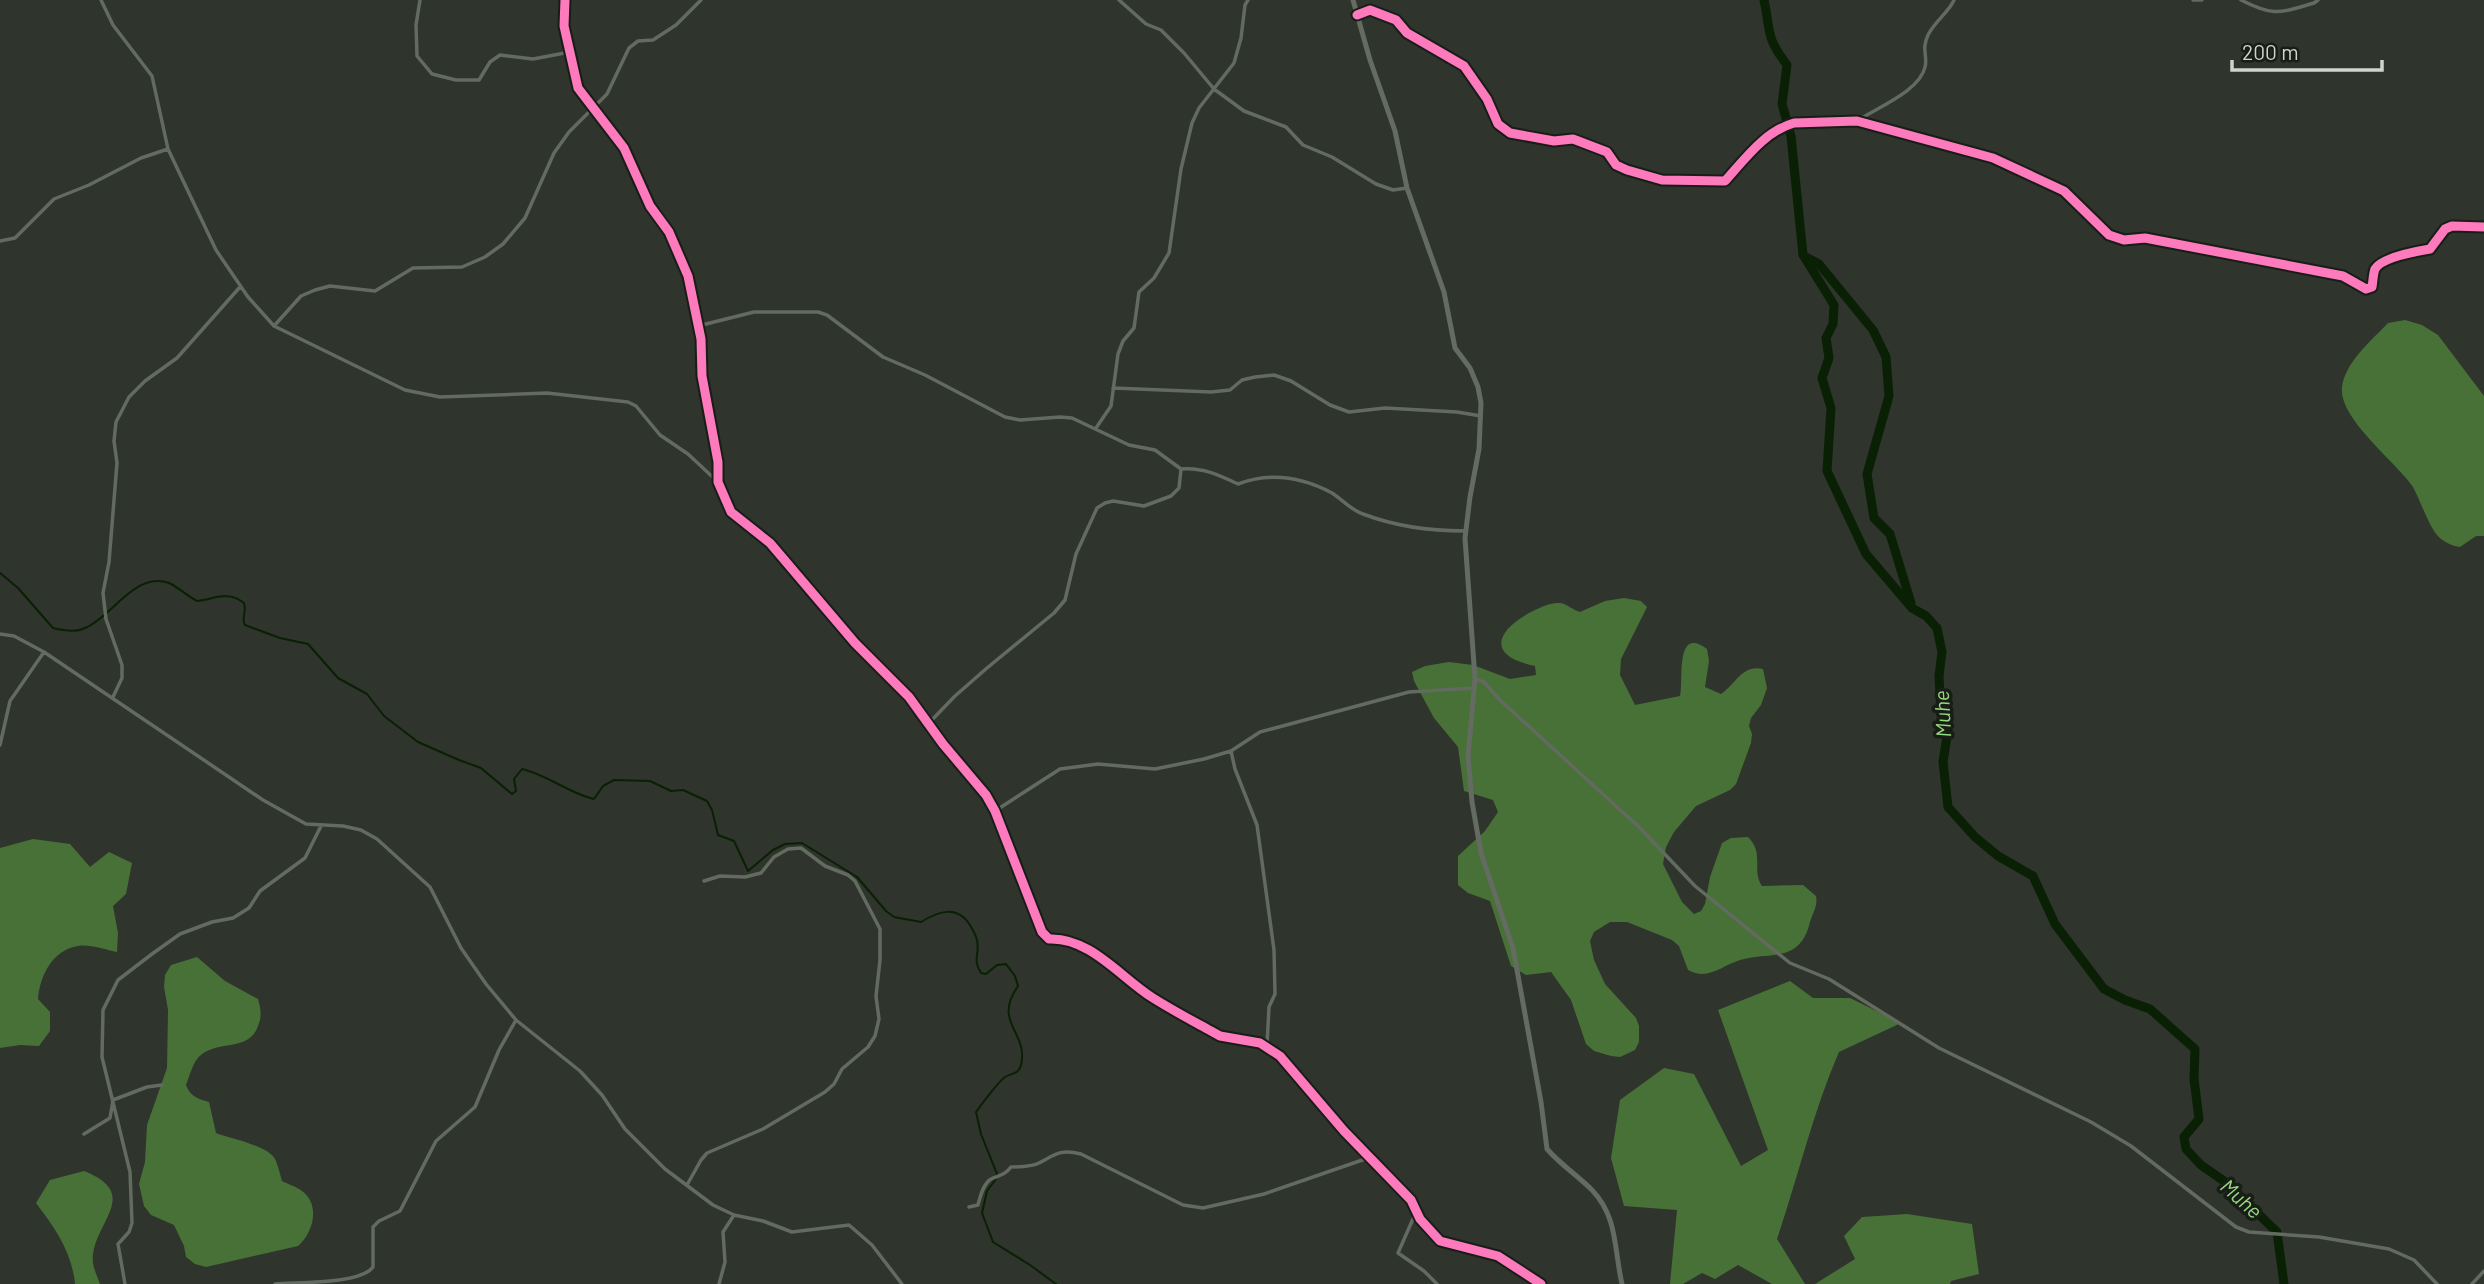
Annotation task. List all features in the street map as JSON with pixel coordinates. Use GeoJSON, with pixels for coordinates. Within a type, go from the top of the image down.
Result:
{"type":"FeatureCollection","features":[{"type":"Feature","properties":{"kind":"main road"},"geometry":{"type":"LineString","coordinates":[[1353,0],[1395,131],[1407,188],[1444,292],[1455,348],[1470,368],[1478,387],[1481,416],[1479,449],[1466,531],[1475,679],[1468,755],[1472,802],[1481,853],[1513,948],[1547,1149],[1602,1202],[1611,1220],[1617,1244],[1622,1284]]}},
{"type":"Feature","properties":{"kind":"street"},"geometry":{"type":"LineString","coordinates":[[101,0],[113,25],[152,76],[168,149],[216,250],[240,287],[274,326],[405,390],[440,397],[547,393],[628,402],[636,406],[660,435],[688,454],[718,482],[731,512],[770,543],[855,643],[909,698],[986,796],[995,811],[1042,932],[1049,939],[1064,938],[1078,944],[1152,997],[1211,1031],[1267,1045],[1280,1056],[1344,1131],[1411,1200],[1430,1232],[1440,1241],[1502,1257],[1541,1284]]}},
{"type":"Feature","properties":{"kind":"street"},"geometry":{"type":"LineString","coordinates":[[420,0],[416,25],[417,56],[432,74],[456,80],[479,80],[490,62],[500,55],[533,59],[571,52]]}},
{"type":"Feature","properties":{"kind":"street"},"geometry":{"type":"LineString","coordinates":[[565,0],[564,26],[578,88],[624,148],[650,206],[668,232],[688,276],[698,326],[702,376],[719,462],[718,482]]}},
{"type":"Feature","properties":{"kind":"street"},"geometry":{"type":"LineString","coordinates":[[274,326],[301,296],[315,290],[330,286],[375,291],[413,268],[462,267],[485,257],[518,228],[525,218],[554,153],[569,132],[607,94],[629,48],[638,41],[653,40],[676,25],[701,0]]}},
{"type":"Feature","properties":{"kind":"street"},"geometry":{"type":"LineString","coordinates":[[1119,0],[1146,24],[1161,30],[1214,89],[1244,111],[1286,127],[1303,145],[1332,157],[1376,184],[1392,190],[1407,188]]}},
{"type":"Feature","properties":{"kind":"street"},"geometry":{"type":"LineString","coordinates":[[1096,428],[1111,405],[1123,341],[1133,328],[1139,292],[1154,278],[1169,253],[1181,169],[1192,123],[1199,107],[1234,63],[1248,0]]}},
{"type":"Feature","properties":{"kind":"street"},"geometry":{"type":"LineString","coordinates":[[1857,121],[1916,84],[1926,67],[1923,50],[1927,37],[1954,0]]}},
{"type":"Feature","properties":{"kind":"street"},"geometry":{"type":"LineString","coordinates":[[2193,0],[2202,0]]}},
{"type":"Feature","properties":{"kind":"street"},"geometry":{"type":"LineString","coordinates":[[2241,0],[2259,9],[2280,13],[2318,0]]}},
{"type":"Feature","properties":{"kind":"street"},"geometry":{"type":"LineString","coordinates":[[1357,15],[1370,10],[1396,20],[1406,33],[1464,66],[1487,99],[1498,124],[1510,132],[1554,141],[1573,139],[1607,152],[1616,165],[1662,180],[1725,181],[1772,132],[1786,125],[1857,121],[1993,158],[2064,191],[2109,235],[2124,240],[2145,238],[2343,276],[2367,289],[2372,287],[2375,269],[2381,264],[2416,251],[2430,249],[2445,229],[2452,226],[2484,227]]}},
{"type":"Feature","properties":{"kind":"street"},"geometry":{"type":"LineString","coordinates":[[0,241],[15,237],[54,199],[89,185],[141,158],[168,149]]}},
{"type":"Feature","properties":{"kind":"street"},"geometry":{"type":"LineString","coordinates":[[113,698],[122,678],[122,665],[106,619],[103,593],[109,562],[117,463],[114,441],[116,422],[129,397],[145,381],[177,358],[240,287]]}},
{"type":"Feature","properties":{"kind":"street"},"geometry":{"type":"LineString","coordinates":[[698,326],[754,312],[818,312],[827,315],[883,357],[925,375],[1005,417],[1020,421],[1072,418],[1129,445],[1155,450],[1181,469],[1193,468],[1238,484],[1256,478],[1300,480],[1334,494],[1362,514],[1431,531],[1466,531]]}},
{"type":"Feature","properties":{"kind":"street"},"geometry":{"type":"LineString","coordinates":[[1113,388],[1211,392],[1230,390],[1242,380],[1274,375],[1291,381],[1330,405],[1349,412],[1385,408],[1481,416]]}},
{"type":"Feature","properties":{"kind":"street"},"geometry":{"type":"LineString","coordinates":[[928,724],[963,689],[1054,614],[1065,600],[1076,554],[1097,508],[1113,501],[1144,506],[1171,496],[1179,488],[1181,469]]}},
{"type":"Feature","properties":{"kind":"street"},"geometry":{"type":"LineString","coordinates":[[0,634],[14,636],[44,652],[263,800],[306,824],[343,826],[361,830],[377,839],[430,887],[461,948],[516,1020],[580,1071],[625,1129],[665,1169],[713,1205],[734,1215],[792,1231],[849,1225],[872,1245],[902,1284]]}},
{"type":"Feature","properties":{"kind":"street"},"geometry":{"type":"LineString","coordinates":[[0,745],[10,701],[44,652]]}},
{"type":"Feature","properties":{"kind":"street"},"geometry":{"type":"LineString","coordinates":[[1475,679],[1484,682],[1500,700],[1640,828],[1695,886],[1790,963],[1829,979],[1939,1048],[2091,1122],[2131,1146],[2235,1227],[2249,1232],[2319,1237],[2389,1249],[2414,1260],[2437,1284]]}},
{"type":"Feature","properties":{"kind":"street"},"geometry":{"type":"LineString","coordinates":[[995,811],[1060,769],[1098,764],[1155,769],[1231,751],[1260,732],[1409,692],[1474,688]]}},
{"type":"Feature","properties":{"kind":"street"},"geometry":{"type":"LineString","coordinates":[[1231,751],[1256,825],[1274,950],[1275,994],[1269,1007],[1267,1045]]}},
{"type":"Feature","properties":{"kind":"street"},"geometry":{"type":"LineString","coordinates":[[125,1284],[118,1244],[131,1227],[130,1172],[102,1057],[102,1014],[118,980],[180,934],[212,922],[233,918],[249,908],[260,891],[280,879],[305,858],[321,826]]}},
{"type":"Feature","properties":{"kind":"street"},"geometry":{"type":"LineString","coordinates":[[687,1185],[707,1153],[763,1129],[830,1088],[842,1069],[868,1047],[875,1036],[879,1018],[876,996],[880,929],[866,899],[848,875],[825,866],[801,848],[788,849],[774,857],[761,873],[745,877],[720,876],[704,881]]}},
{"type":"Feature","properties":{"kind":"street"},"geometry":{"type":"LineString","coordinates":[[275,1284],[344,1284],[370,1273],[373,1267],[372,1230],[375,1223],[400,1211],[436,1141],[475,1107],[499,1050],[516,1020]]}},
{"type":"Feature","properties":{"kind":"street"},"geometry":{"type":"LineString","coordinates":[[113,1100],[147,1087],[162,1085]]}},
{"type":"Feature","properties":{"kind":"street"},"geometry":{"type":"LineString","coordinates":[[84,1135],[110,1118],[113,1100]]}},
{"type":"Feature","properties":{"kind":"street"},"geometry":{"type":"LineString","coordinates":[[969,1208],[978,1205],[990,1180],[1005,1175],[1011,1167],[1037,1164],[1052,1154],[1063,1152],[1081,1154],[1183,1205],[1203,1208],[1264,1194],[1371,1157]]}},
{"type":"Feature","properties":{"kind":"street"},"geometry":{"type":"LineString","coordinates":[[1416,1212],[1398,1253],[1437,1284]]}},
{"type":"Feature","properties":{"kind":"street"},"geometry":{"type":"LineString","coordinates":[[719,1284],[725,1262],[723,1231],[734,1215]]}},
{"type":"Feature","properties":{"kind":"street"},"geometry":{"type":"LineString","coordinates":[[2472,1284],[2484,1271]]}},
{"type":"Feature","properties":{"kind":"green space"},"geometry":{"type":"Polygon","coordinates":[[[2405,320],[2422,325],[2438,335],[2484,396],[2484,536],[2476,536],[2460,547],[2442,540],[2437,535],[2413,487],[2359,427],[2344,400],[2344,379],[2353,361],[2388,323],[2405,320]]]}},
{"type":"Feature","properties":{"kind":"green space"},"geometry":{"type":"Polygon","coordinates":[[[1624,598],[1641,601],[1647,607],[1621,659],[1620,675],[1635,705],[1680,696],[1683,658],[1689,644],[1697,643],[1707,649],[1709,661],[1705,687],[1721,694],[1744,672],[1756,668],[1763,669],[1767,688],[1761,705],[1751,718],[1751,743],[1736,784],[1730,790],[1696,806],[1674,832],[1666,847],[1663,864],[1682,902],[1694,914],[1701,911],[1722,843],[1731,838],[1748,837],[1756,849],[1762,886],[1803,885],[1816,896],[1816,900],[1805,935],[1791,950],[1740,960],[1702,974],[1688,970],[1679,946],[1672,940],[1627,922],[1610,922],[1594,932],[1590,941],[1594,960],[1605,984],[1636,1018],[1639,1026],[1639,1042],[1635,1050],[1620,1057],[1594,1051],[1586,1044],[1571,1000],[1551,972],[1526,975],[1511,966],[1490,901],[1468,893],[1458,885],[1458,856],[1485,831],[1498,812],[1493,800],[1464,791],[1458,747],[1434,718],[1412,672],[1425,666],[1449,662],[1473,665],[1510,679],[1536,675],[1535,666],[1510,657],[1501,644],[1508,629],[1517,621],[1552,603],[1563,604],[1580,612],[1605,601],[1624,598]]]}},
{"type":"Feature","properties":{"kind":"green space"},"geometry":{"type":"Polygon","coordinates":[[[33,839],[70,844],[90,867],[109,852],[132,863],[126,894],[113,906],[118,933],[117,952],[92,946],[78,946],[69,948],[54,958],[41,982],[38,999],[50,1012],[50,1031],[39,1046],[0,1048],[0,848],[33,839]]]}},
{"type":"Feature","properties":{"kind":"green space"},"geometry":{"type":"Polygon","coordinates":[[[197,957],[225,981],[258,999],[261,1016],[254,1034],[248,1039],[208,1051],[198,1058],[186,1085],[195,1096],[209,1102],[216,1133],[257,1146],[271,1154],[282,1181],[302,1191],[312,1204],[313,1211],[308,1234],[298,1246],[206,1267],[195,1264],[186,1257],[174,1225],[151,1215],[144,1206],[139,1184],[145,1162],[147,1125],[167,1068],[168,1010],[165,975],[171,965],[197,957]]]}},
{"type":"Feature","properties":{"kind":"green space"},"geometry":{"type":"Polygon","coordinates":[[[1790,981],[1813,998],[1850,998],[1901,1023],[1839,1052],[1813,1121],[1777,1239],[1805,1284],[1772,1284],[1738,1265],[1715,1279],[1702,1273],[1683,1284],[1670,1284],[1677,1210],[1624,1206],[1611,1158],[1620,1100],[1664,1068],[1694,1074],[1741,1166],[1768,1150],[1718,1010],[1790,981]]]}},
{"type":"Feature","properties":{"kind":"green space"},"geometry":{"type":"Polygon","coordinates":[[[84,1171],[102,1180],[111,1190],[113,1201],[94,1249],[93,1263],[100,1284],[75,1284],[66,1251],[56,1231],[36,1203],[50,1180],[84,1171]]]}},
{"type":"Feature","properties":{"kind":"green space"},"geometry":{"type":"Polygon","coordinates":[[[1907,1214],[1972,1224],[1979,1274],[1951,1281],[1950,1284],[1815,1284],[1855,1259],[1844,1236],[1862,1217],[1907,1214]]]}},
{"type":"Feature","properties":{"kind":"waterway","name":"Muhe"},"geometry":{"type":"LineString","coordinates":[[1764,0],[1772,40],[1787,65],[1782,104],[1791,136],[1803,255],[1834,305],[1833,324],[1826,338],[1829,358],[1822,378],[1831,408],[1827,471],[1866,554],[1912,608],[1926,616],[1937,628],[1942,652],[1939,676],[1941,713],[1948,730],[1943,762],[1948,807],[1975,837],[1998,856],[2033,876],[2055,924],[2104,989],[2150,1009],[2195,1049],[2194,1079],[2199,1119],[2184,1137],[2186,1149],[2277,1232],[2284,1284]]}},
{"type":"Feature","properties":{"kind":"waterway"},"geometry":{"type":"LineString","coordinates":[[1804,256],[1819,264],[1873,330],[1886,357],[1889,396],[1867,474],[1874,518],[1890,534],[1911,603]]}},
{"type":"Feature","properties":{"kind":"waterway"},"geometry":{"type":"LineString","coordinates":[[0,573],[18,588],[53,628],[69,631],[81,630],[95,622],[145,583],[169,583],[197,601],[221,596],[238,599],[244,603],[245,625],[280,638],[308,644],[338,678],[367,694],[384,716],[418,742],[481,768],[512,794],[516,791],[514,779],[522,769],[594,799],[603,786],[614,780],[650,781],[671,791],[683,790],[707,801],[718,835],[734,841],[748,871],[773,850],[785,844],[802,843],[857,877],[894,917],[921,922],[941,913],[954,912],[959,915],[970,925],[976,936],[977,964],[981,973],[986,974],[997,965],[1006,964],[1015,976],[1018,986],[1009,1009],[1020,1044],[1021,1065],[1017,1072],[1002,1079],[976,1112],[981,1134],[997,1174]]}},
{"type":"Feature","properties":{"kind":"waterway"},"geometry":{"type":"LineString","coordinates":[[996,1179],[987,1191],[982,1213],[993,1242],[1056,1284]]}},
{"type":"Feature","properties":{"kind":"cycle path"},"geometry":{"type":"LineString","coordinates":[[565,0],[564,26],[578,88],[624,148],[650,206],[669,232],[688,276],[701,339],[702,376],[718,462],[718,482],[731,512],[770,543],[855,643],[909,697],[943,744],[986,795],[995,811],[1042,932],[1049,939],[1064,940],[1091,952],[1153,998],[1220,1036],[1260,1043],[1280,1056],[1344,1131],[1411,1200],[1420,1219],[1440,1241],[1498,1256],[1541,1284]]}},
{"type":"Feature","properties":{"kind":"cycle path"},"geometry":{"type":"LineString","coordinates":[[1357,15],[1370,10],[1396,20],[1407,33],[1464,66],[1487,99],[1498,124],[1510,133],[1554,141],[1573,139],[1607,152],[1616,165],[1662,180],[1725,181],[1756,147],[1784,127],[1794,123],[1857,121],[1993,158],[2064,191],[2109,235],[2124,240],[2145,238],[2343,276],[2366,289],[2372,287],[2374,271],[2379,265],[2401,255],[2430,249],[2445,229],[2452,226],[2484,227]]}}]}
